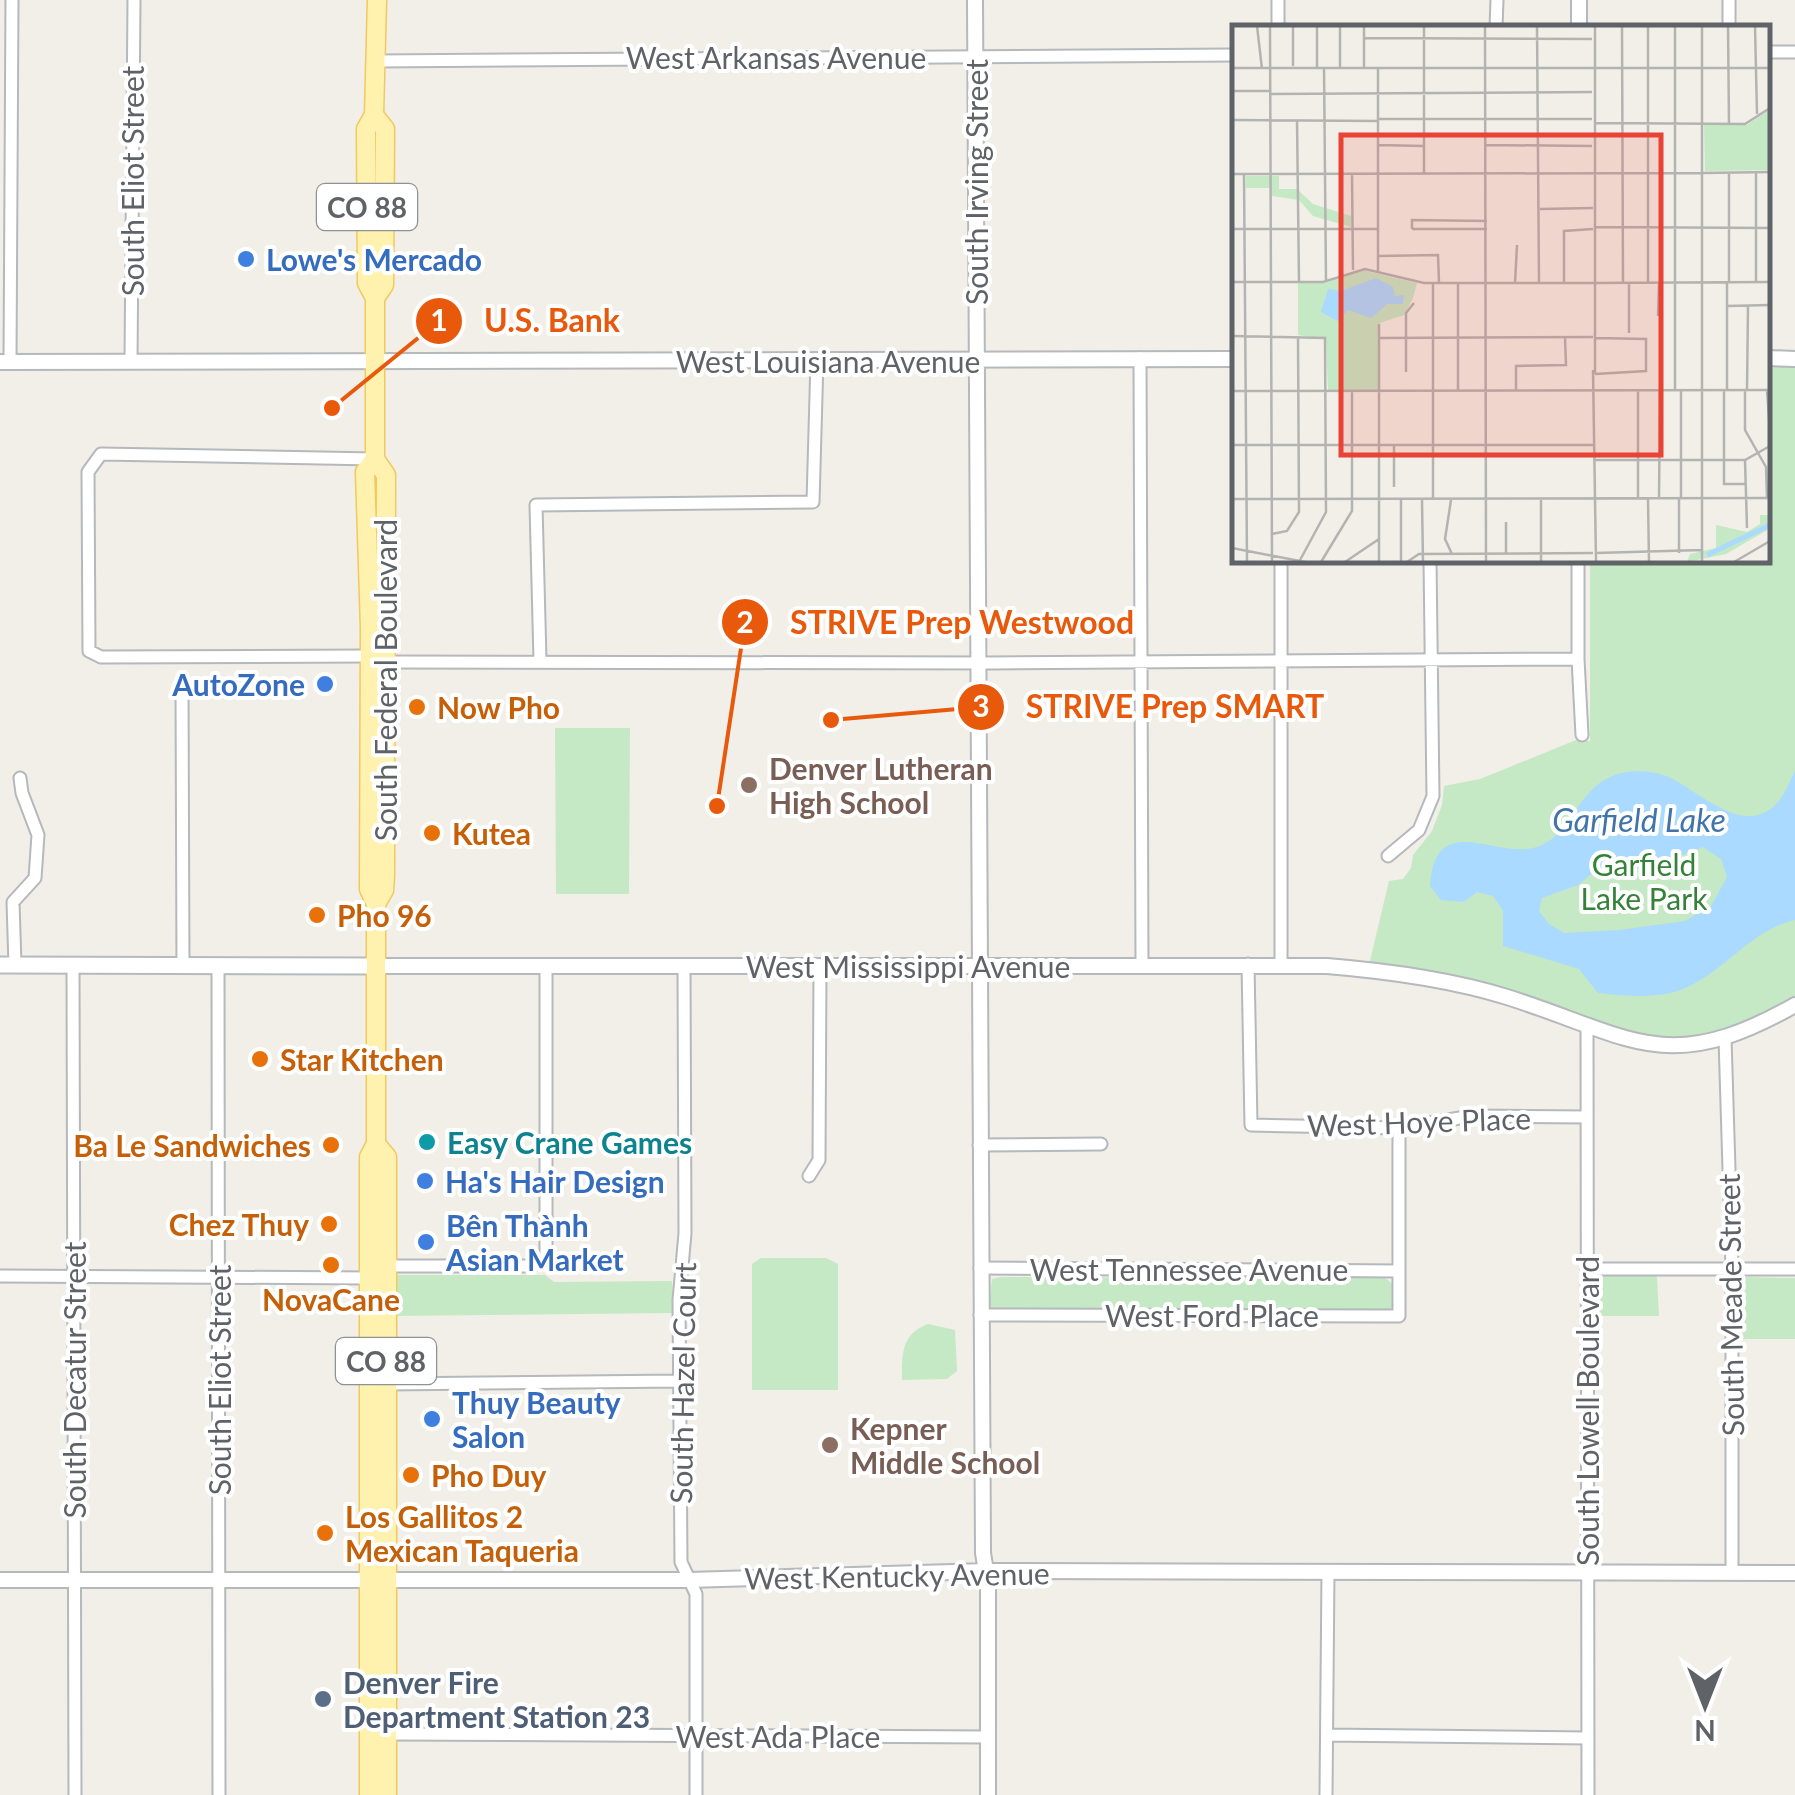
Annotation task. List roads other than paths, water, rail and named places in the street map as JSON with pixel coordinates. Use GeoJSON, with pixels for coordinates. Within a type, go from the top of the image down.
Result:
{"type":"FeatureCollection","features":[{"type":"Feature","properties":{"kind":"main road","name":"South Federal Boulevard"},"geometry":{"type":"LineString","coordinates":[[370,1795],[386,1384],[369,1157],[376,1144],[376,904],[384,890],[385,876],[376,659],[386,475],[375,459],[375,298],[367,283],[366,129],[374,115],[376,0]]}},
{"type":"Feature","properties":{"kind":"main road","name":"West Mississippi Avenue"},"geometry":{"type":"LineString","coordinates":[[8,965],[376,966]]}},
{"type":"Feature","properties":{"kind":"main road","name":"South Federal Boulevard"},"geometry":{"type":"LineString","coordinates":[[378,1272],[378,1580],[388,1795]]}},
{"type":"Feature","properties":{"kind":"street"},"geometry":{"type":"LineString","coordinates":[[5,362],[12,0]]}},
{"type":"Feature","properties":{"kind":"street","name":"South Eliot Street"},"geometry":{"type":"LineString","coordinates":[[131,361],[134,0]]}},
{"type":"Feature","properties":{"kind":"street","name":"South Irving Street"},"geometry":{"type":"LineString","coordinates":[[975,0],[980,1314],[988,1795]]}},
{"type":"Feature","properties":{"kind":"street","name":"West Arkansas Avenue"},"geometry":{"type":"LineString","coordinates":[[376,61],[1232,56]]}},
{"type":"Feature","properties":{"kind":"street"},"geometry":{"type":"LineString","coordinates":[[1140,358],[1142,964]]}},
{"type":"Feature","properties":{"kind":"street"},"geometry":{"type":"LineString","coordinates":[[1770,358],[1795,359]]}},
{"type":"Feature","properties":{"kind":"street","name":"West Louisiana Avenue"},"geometry":{"type":"LineString","coordinates":[[5,362],[1232,359]]}},
{"type":"Feature","properties":{"kind":"street"},"geometry":{"type":"LineString","coordinates":[[540,660],[536,504],[814,502],[817,360]]}},
{"type":"Feature","properties":{"kind":"street"},"geometry":{"type":"LineString","coordinates":[[375,459],[101,454],[88,472],[90,651],[100,657],[978,664],[1578,659]]}},
{"type":"Feature","properties":{"kind":"street"},"geometry":{"type":"LineString","coordinates":[[1281,562],[1281,965]]}},
{"type":"Feature","properties":{"kind":"street"},"geometry":{"type":"LineString","coordinates":[[1388,856],[1419,830],[1432,796],[1430,562]]}},
{"type":"Feature","properties":{"kind":"street"},"geometry":{"type":"LineString","coordinates":[[1578,562],[1582,735]]}},
{"type":"Feature","properties":{"kind":"street"},"geometry":{"type":"LineString","coordinates":[[182,686],[183,966]]}},
{"type":"Feature","properties":{"kind":"street"},"geometry":{"type":"LineString","coordinates":[[8,965],[13,902],[35,878],[38,835],[20,778]]}},
{"type":"Feature","properties":{"kind":"street","name":"West Mississippi Avenue"},"geometry":{"type":"LineString","coordinates":[[376,966],[978,968],[1248,964],[1373,970],[1461,985],[1519,1001],[1619,1038],[1661,1047],[1725,1038],[1795,1005]]}},
{"type":"Feature","properties":{"kind":"street","name":"West Hoye Place"},"geometry":{"type":"LineString","coordinates":[[1248,964],[1251,1125],[1400,1128],[1472,1116],[1586,1117]]}},
{"type":"Feature","properties":{"kind":"street"},"geometry":{"type":"LineString","coordinates":[[0,1276],[218,1277],[532,1266],[542,1261],[548,1249],[546,965]]}},
{"type":"Feature","properties":{"kind":"street","name":"South Decatur Street"},"geometry":{"type":"LineString","coordinates":[[73,966],[74,1795]]}},
{"type":"Feature","properties":{"kind":"street","name":"South Eliot Street"},"geometry":{"type":"LineString","coordinates":[[218,966],[219,1795]]}},
{"type":"Feature","properties":{"kind":"street"},"geometry":{"type":"LineString","coordinates":[[809,1176],[819,1160],[820,967]]}},
{"type":"Feature","properties":{"kind":"street","name":"South Hazel Court"},"geometry":{"type":"LineString","coordinates":[[684,968],[685,1233],[678,1300],[678,1381],[681,1562],[696,1594],[696,1795]]}},
{"type":"Feature","properties":{"kind":"street","name":"South Lowell Boulevard"},"geometry":{"type":"LineString","coordinates":[[1586,1026],[1588,1795]]}},
{"type":"Feature","properties":{"kind":"street","name":"South Meade Street"},"geometry":{"type":"LineString","coordinates":[[1725,1038],[1732,1268],[1732,1573]]}},
{"type":"Feature","properties":{"kind":"street"},"geometry":{"type":"LineString","coordinates":[[1398,1270],[1400,1128]]}},
{"type":"Feature","properties":{"kind":"street"},"geometry":{"type":"LineString","coordinates":[[979,1145],[1101,1144]]}},
{"type":"Feature","properties":{"kind":"street","name":"West Tennessee Avenue"},"geometry":{"type":"LineString","coordinates":[[980,1268],[1398,1270]]}},
{"type":"Feature","properties":{"kind":"street"},"geometry":{"type":"LineString","coordinates":[[1586,1269],[1795,1269]]}},
{"type":"Feature","properties":{"kind":"street","name":"West Ford Place"},"geometry":{"type":"LineString","coordinates":[[980,1314],[1400,1316],[1398,1270]]}},
{"type":"Feature","properties":{"kind":"street"},"geometry":{"type":"LineString","coordinates":[[386,1384],[678,1381]]}},
{"type":"Feature","properties":{"kind":"street","name":"West Kentucky Avenue"},"geometry":{"type":"LineString","coordinates":[[0,1580],[690,1580],[986,1570],[1795,1573]]}},
{"type":"Feature","properties":{"kind":"street"},"geometry":{"type":"LineString","coordinates":[[1326,1795],[1328,1572]]}},
{"type":"Feature","properties":{"kind":"street","name":"West Ada Place"},"geometry":{"type":"LineString","coordinates":[[388,1734],[988,1737]]}},
{"type":"Feature","properties":{"kind":"street"},"geometry":{"type":"LineString","coordinates":[[1328,1735],[1586,1738]]}},
{"type":"Feature","properties":{"kind":"water","name":"Garfield Lake"},"geometry":{"type":"Polygon","coordinates":[[[1638,771],[1661,775],[1720,808],[1749,816],[1776,804],[1795,771],[1795,920],[1764,933],[1683,989],[1641,996],[1598,993],[1579,969],[1503,946],[1503,911],[1493,896],[1477,892],[1464,902],[1441,900],[1430,886],[1434,862],[1443,849],[1470,842],[1504,848],[1537,847],[1561,831],[1587,795],[1611,777],[1638,771]],[[1703,847],[1637,872],[1617,866],[1595,871],[1578,885],[1542,898],[1539,911],[1549,924],[1564,933],[1685,921],[1711,906],[1727,877],[1721,859],[1703,847]]]}},
{"type":"Feature","properties":{"kind":"place","name":"Lowe's Mercado"},"geometry":{"type":"Point","coordinates":[246,259]}},
{"type":"Feature","properties":{"kind":"place","name":"U.S. Bank"},"geometry":{"type":"Point","coordinates":[332,408]}},
{"type":"Feature","properties":{"kind":"place","name":"AutoZone"},"geometry":{"type":"Point","coordinates":[325,684]}},
{"type":"Feature","properties":{"kind":"place","name":"Now Pho"},"geometry":{"type":"Point","coordinates":[417,707]}},
{"type":"Feature","properties":{"kind":"place","name":"STRIVE Prep SMART"},"geometry":{"type":"Point","coordinates":[831,720]}},
{"type":"Feature","properties":{"kind":"place","name":"Denver Lutheran High School"},"geometry":{"type":"Point","coordinates":[749,785]}},
{"type":"Feature","properties":{"kind":"place","name":"STRIVE Prep Westwood"},"geometry":{"type":"Point","coordinates":[717,806]}},
{"type":"Feature","properties":{"kind":"place","name":"Kutea"},"geometry":{"type":"Point","coordinates":[432,833]}},
{"type":"Feature","properties":{"kind":"place","name":"Pho 96"},"geometry":{"type":"Point","coordinates":[317,915]}},
{"type":"Feature","properties":{"kind":"place","name":"Star Kitchen"},"geometry":{"type":"Point","coordinates":[260,1059]}},
{"type":"Feature","properties":{"kind":"place","name":"Easy Crane Games"},"geometry":{"type":"Point","coordinates":[427,1142]}},
{"type":"Feature","properties":{"kind":"place","name":"Ba Le Sandwiches"},"geometry":{"type":"Point","coordinates":[331,1145]}},
{"type":"Feature","properties":{"kind":"place","name":"Ha's Hair Design"},"geometry":{"type":"Point","coordinates":[425,1181]}},
{"type":"Feature","properties":{"kind":"place","name":"Chez Thuy"},"geometry":{"type":"Point","coordinates":[329,1224]}},
{"type":"Feature","properties":{"kind":"place","name":"Bên Thành Asian Market"},"geometry":{"type":"Point","coordinates":[426,1242]}},
{"type":"Feature","properties":{"kind":"place","name":"NovaCane"},"geometry":{"type":"Point","coordinates":[331,1265]}},
{"type":"Feature","properties":{"kind":"place","name":"Thuy Beauty Salon"},"geometry":{"type":"Point","coordinates":[432,1419]}},
{"type":"Feature","properties":{"kind":"place","name":"Kepner Middle School"},"geometry":{"type":"Point","coordinates":[830,1445]}},
{"type":"Feature","properties":{"kind":"place","name":"Pho Duy"},"geometry":{"type":"Point","coordinates":[411,1475]}},
{"type":"Feature","properties":{"kind":"place","name":"Los Gallitos 2 Mexican Taqueria"},"geometry":{"type":"Point","coordinates":[325,1533]}},
{"type":"Feature","properties":{"kind":"place","name":"Denver Fire Department Station 23"},"geometry":{"type":"Point","coordinates":[323,1699]}},
{"type":"Feature","properties":{"kind":"park label","name":"Garfield Lake Park"},"geometry":{"type":"Point","coordinates":[1644,881]}}]}
